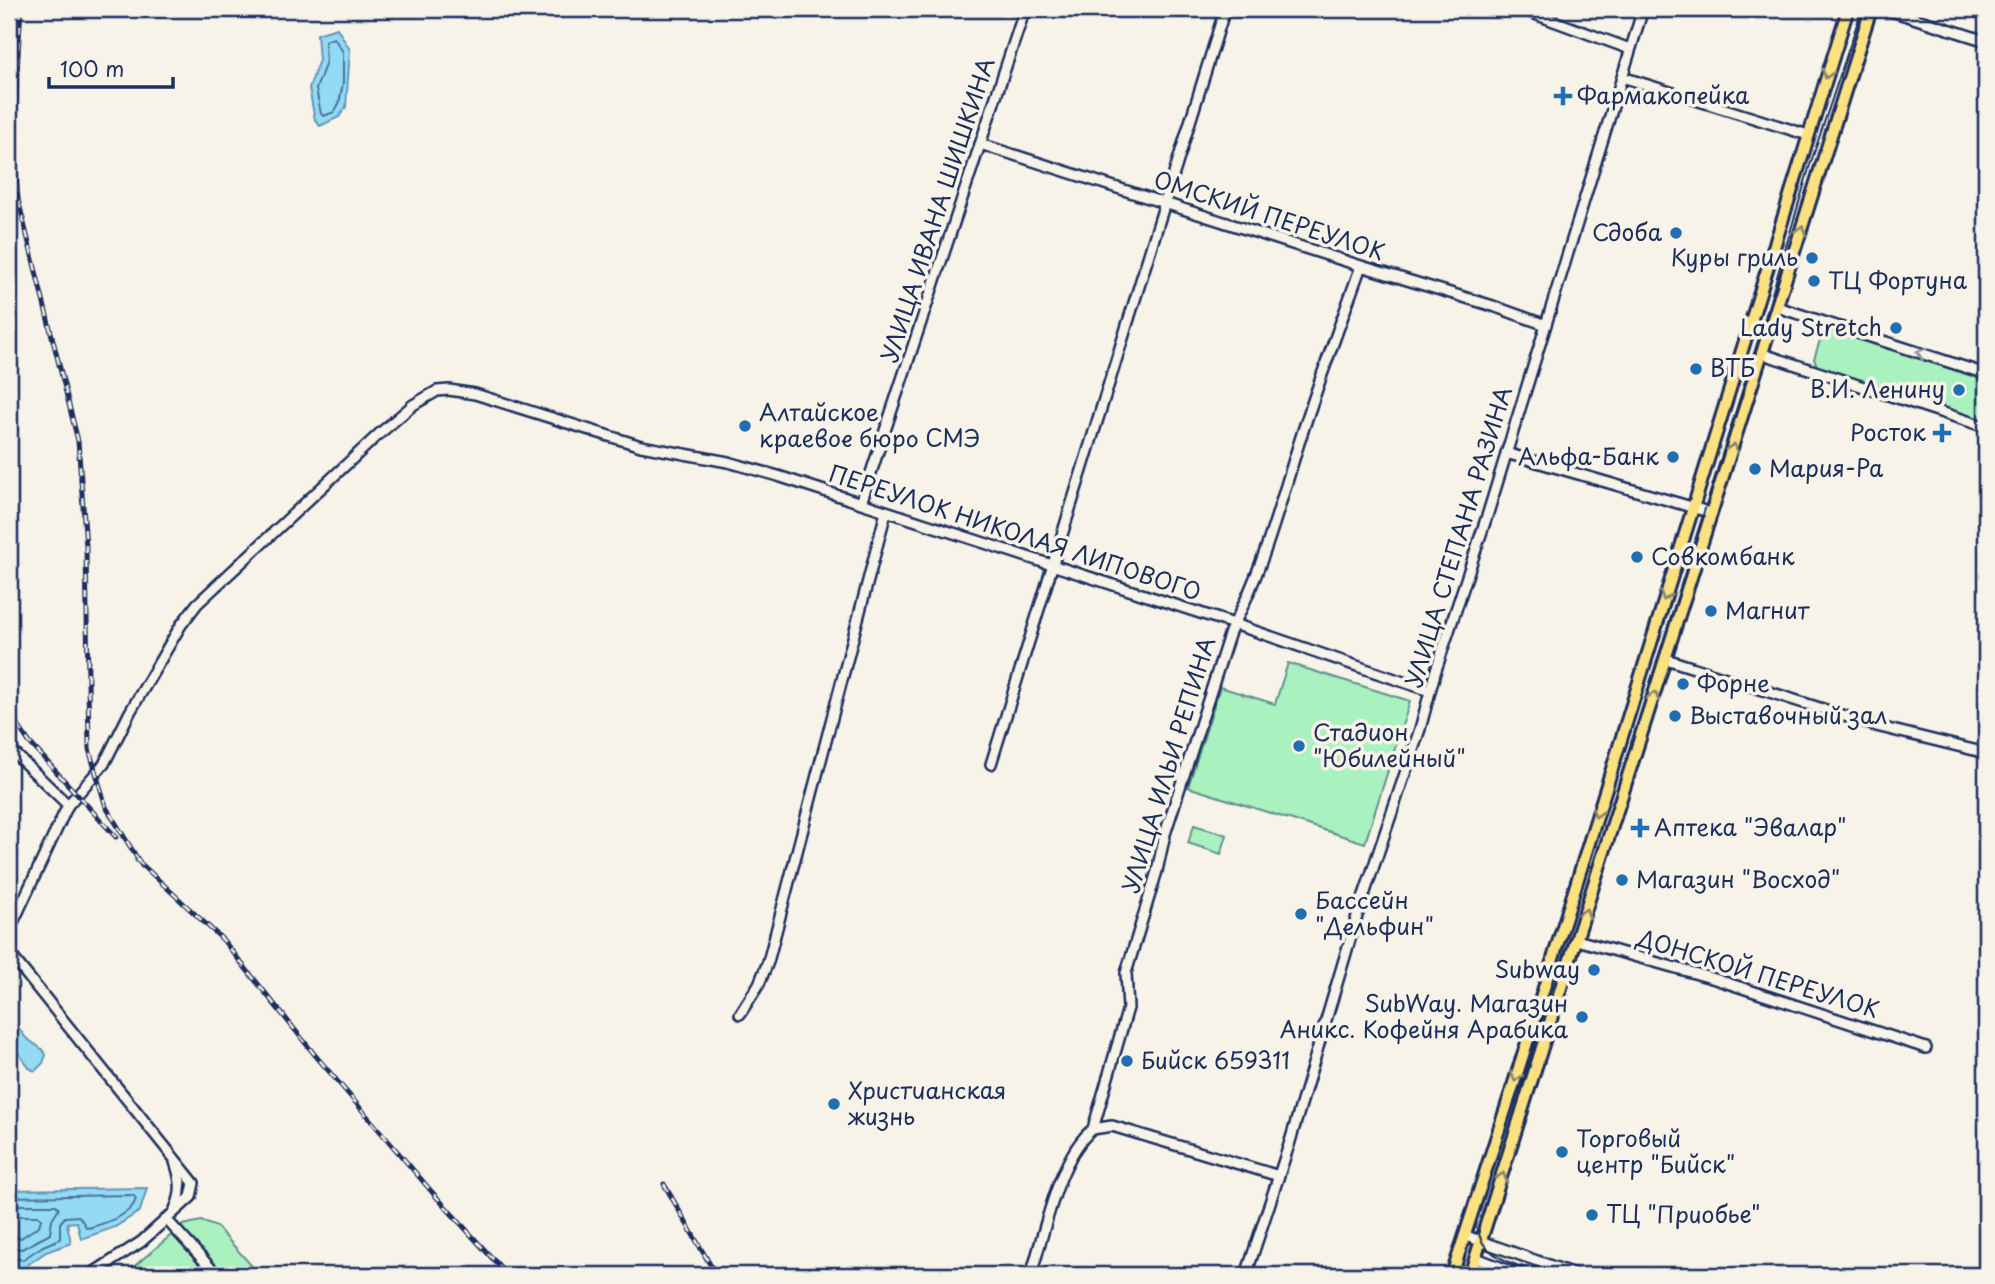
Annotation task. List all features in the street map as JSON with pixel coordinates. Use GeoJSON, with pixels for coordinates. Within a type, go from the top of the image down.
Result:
{"type":"FeatureCollection","features":[{"type":"Feature","properties":{"kind":"main road"},"geometry":{"type":"LineString","coordinates":[[1452,1275],[1847,9]]}},
{"type":"Feature","properties":{"kind":"main road"},"geometry":{"type":"LineString","coordinates":[[1470,1275],[1871,9]]}},
{"type":"Feature","properties":{"kind":"main road"},"geometry":{"type":"LineString","coordinates":[[1646,655],[1666,659]]}},
{"type":"Feature","properties":{"kind":"street","name":"УЛИЦА ИВАНА ШИШКИНА"},"geometry":{"type":"LineString","coordinates":[[861,503],[1025,9]]}},
{"type":"Feature","properties":{"kind":"street"},"geometry":{"type":"LineString","coordinates":[[991,764],[1108,379],[1166,204],[1225,9]]}},
{"type":"Feature","properties":{"kind":"street"},"geometry":{"type":"LineString","coordinates":[[1521,9],[1630,49]]}},
{"type":"Feature","properties":{"kind":"street","name":"УЛИЦА СТЕПАНА РАЗИНА"},"geometry":{"type":"LineString","coordinates":[[1246,1275],[1279,1176],[1357,916],[1506,453],[1643,9]]}},
{"type":"Feature","properties":{"kind":"street"},"geometry":{"type":"LineString","coordinates":[[1885,9],[1986,41]]}},
{"type":"Feature","properties":{"kind":"street"},"geometry":{"type":"LineString","coordinates":[[1622,77],[1808,135]]}},
{"type":"Feature","properties":{"kind":"street","name":"ОМСКИЙ ПЕРЕУЛОК"},"geometry":{"type":"LineString","coordinates":[[980,144],[1546,325]]}},
{"type":"Feature","properties":{"kind":"street","name":"УЛИЦА ИЛЬИ РЕПИНА"},"geometry":{"type":"LineString","coordinates":[[1031,1275],[1068,1161],[1078,1143],[1093,1129],[1128,1008],[1126,973],[1157,871],[1165,834],[1234,624],[1273,530],[1327,359],[1361,267]]}},
{"type":"Feature","properties":{"kind":"street"},"geometry":{"type":"LineString","coordinates":[[1777,307],[1986,374]]}},
{"type":"Feature","properties":{"kind":"street"},"geometry":{"type":"LineString","coordinates":[[1763,354],[1986,427]]}},
{"type":"Feature","properties":{"kind":"street","name":"ПЕРЕУЛОК НИКОЛАЯ ЛИПОВОГО"},"geometry":{"type":"LineString","coordinates":[[9,931],[68,806],[104,764],[130,712],[181,625],[197,604],[379,434],[413,405],[437,391],[475,394],[641,446],[728,462],[1234,624],[1430,691]]}},
{"type":"Feature","properties":{"kind":"street"},"geometry":{"type":"LineString","coordinates":[[1506,453],[1712,513]]}},
{"type":"Feature","properties":{"kind":"street"},"geometry":{"type":"LineString","coordinates":[[740,1014],[759,984],[771,951],[886,512]]}},
{"type":"Feature","properties":{"kind":"street"},"geometry":{"type":"LineString","coordinates":[[1666,659],[1875,726],[1986,753]]}},
{"type":"Feature","properties":{"kind":"street"},"geometry":{"type":"LineString","coordinates":[[9,748],[68,806]]}},
{"type":"Feature","properties":{"kind":"street","name":"ДОНСКОЙ ПЕРЕУЛОК"},"geometry":{"type":"LineString","coordinates":[[1577,940],[1715,979],[1926,1048]]}},
{"type":"Feature","properties":{"kind":"street"},"geometry":{"type":"LineString","coordinates":[[9,947],[14,959],[174,1157],[181,1181],[181,1198],[174,1212],[141,1242],[90,1275]]}},
{"type":"Feature","properties":{"kind":"street"},"geometry":{"type":"LineString","coordinates":[[1093,1129],[1112,1126],[1279,1176]]}},
{"type":"Feature","properties":{"kind":"street"},"geometry":{"type":"LineString","coordinates":[[166,1219],[217,1275]]}},
{"type":"Feature","properties":{"kind":"street"},"geometry":{"type":"LineString","coordinates":[[1466,1236],[1577,1275]]}},
{"type":"Feature","properties":{"kind":"street"},"geometry":{"type":"LineString","coordinates":[[1476,1258],[1521,1275]]}},
{"type":"Feature","properties":{"kind":"green space"},"geometry":{"type":"Polygon","coordinates":[[[1832,330],[1986,379],[1986,421],[1819,370],[1814,359],[1821,337],[1832,330]]]}},
{"type":"Feature","properties":{"kind":"green space","name":"Стадион \"Юбилейный\""},"geometry":{"type":"Polygon","coordinates":[[[1288,663],[1410,701],[1365,843],[1188,787],[1220,687],[1275,704],[1288,663]]]}},
{"type":"Feature","properties":{"kind":"green space"},"geometry":{"type":"Polygon","coordinates":[[[1194,825],[1227,835],[1221,854],[1188,843],[1194,825]]]}},
{"type":"Feature","properties":{"kind":"green space"},"geometry":{"type":"Polygon","coordinates":[[[201,1221],[217,1227],[260,1275],[124,1275],[183,1225],[201,1221]]]}},
{"type":"Feature","properties":{"kind":"water"},"geometry":{"type":"Polygon","coordinates":[[[337,28],[350,50],[346,107],[339,117],[320,126],[315,120],[309,88],[319,60],[317,34],[337,28]]]}},
{"type":"Feature","properties":{"kind":"water"},"geometry":{"type":"Polygon","coordinates":[[[9,1015],[26,1038],[46,1055],[35,1071],[29,1068],[15,1048],[9,1046],[9,1015]]]}},
{"type":"Feature","properties":{"kind":"water"},"geometry":{"type":"Polygon","coordinates":[[[147,1188],[140,1211],[115,1227],[81,1239],[77,1222],[67,1223],[71,1243],[46,1252],[20,1270],[9,1261],[9,1190],[147,1188]]]}},
{"type":"Feature","properties":{"kind":"tram line"},"geometry":{"type":"LineString","coordinates":[[1545,1275],[1513,1264],[1492,1253],[1480,1236],[1479,1226],[1761,331],[1810,165],[1862,9]]}},
{"type":"Feature","properties":{"kind":"railway"},"geometry":{"type":"LineString","coordinates":[[21,9],[15,127],[18,199],[78,441],[86,546],[89,749],[106,807],[142,866]]}},
{"type":"Feature","properties":{"kind":"railway"},"geometry":{"type":"LineString","coordinates":[[9,712],[29,742],[116,837]]}},
{"type":"Feature","properties":{"kind":"railway"},"geometry":{"type":"LineString","coordinates":[[137,860],[223,940],[315,1055],[432,1192],[510,1275]]}},
{"type":"Feature","properties":{"kind":"railway"},"geometry":{"type":"LineString","coordinates":[[664,1184],[716,1275]]}},
{"type":"Feature","properties":{"kind":"place","name":"Фармакопейка"},"geometry":{"type":"Point","coordinates":[1563,96]}},
{"type":"Feature","properties":{"kind":"place","name":"Сдоба"},"geometry":{"type":"Point","coordinates":[1676,233]}},
{"type":"Feature","properties":{"kind":"place","name":"Куры гриль"},"geometry":{"type":"Point","coordinates":[1812,258]}},
{"type":"Feature","properties":{"kind":"place","name":"ТЦ Фортуна"},"geometry":{"type":"Point","coordinates":[1814,281]}},
{"type":"Feature","properties":{"kind":"place","name":"Lady Stretch"},"geometry":{"type":"Point","coordinates":[1896,328]}},
{"type":"Feature","properties":{"kind":"place","name":"ВТБ"},"geometry":{"type":"Point","coordinates":[1696,369]}},
{"type":"Feature","properties":{"kind":"place","name":"В.И. Ленину"},"geometry":{"type":"Point","coordinates":[1959,390]}},
{"type":"Feature","properties":{"kind":"place","name":"Алтайское краевое бюро СМЭ"},"geometry":{"type":"Point","coordinates":[745,426]}},
{"type":"Feature","properties":{"kind":"place","name":"Росток"},"geometry":{"type":"Point","coordinates":[1942,433]}},
{"type":"Feature","properties":{"kind":"place","name":"Альфа-Банк"},"geometry":{"type":"Point","coordinates":[1673,457]}},
{"type":"Feature","properties":{"kind":"place","name":"Мария-Ра"},"geometry":{"type":"Point","coordinates":[1755,469]}},
{"type":"Feature","properties":{"kind":"place","name":"Совкомбанк"},"geometry":{"type":"Point","coordinates":[1637,557]}},
{"type":"Feature","properties":{"kind":"place","name":"Магнит"},"geometry":{"type":"Point","coordinates":[1711,611]}},
{"type":"Feature","properties":{"kind":"place","name":"Форне"},"geometry":{"type":"Point","coordinates":[1683,684]}},
{"type":"Feature","properties":{"kind":"place","name":"Выставочный зал"},"geometry":{"type":"Point","coordinates":[1675,716]}},
{"type":"Feature","properties":{"kind":"place","name":"Стадион \"Юбилейный\""},"geometry":{"type":"Point","coordinates":[1299,746]}},
{"type":"Feature","properties":{"kind":"place","name":"Аптека \"Эвалар\""},"geometry":{"type":"Point","coordinates":[1640,828]}},
{"type":"Feature","properties":{"kind":"place","name":"Магазин \"Восход\""},"geometry":{"type":"Point","coordinates":[1622,880]}},
{"type":"Feature","properties":{"kind":"place","name":"Бассейн \"Дельфин\""},"geometry":{"type":"Point","coordinates":[1301,914]}},
{"type":"Feature","properties":{"kind":"place","name":"Subway"},"geometry":{"type":"Point","coordinates":[1594,970]}},
{"type":"Feature","properties":{"kind":"place","name":"SubWay. Магазин Аникс. Кофейня Арабика"},"geometry":{"type":"Point","coordinates":[1582,1017]}},
{"type":"Feature","properties":{"kind":"place","name":"Бийск 659311"},"geometry":{"type":"Point","coordinates":[1127,1061]}},
{"type":"Feature","properties":{"kind":"place","name":"Христианская жизнь"},"geometry":{"type":"Point","coordinates":[834,1104]}},
{"type":"Feature","properties":{"kind":"place","name":"Торговый центр \"Бийск\""},"geometry":{"type":"Point","coordinates":[1562,1152]}},
{"type":"Feature","properties":{"kind":"place","name":"ТЦ \"Приобье\""},"geometry":{"type":"Point","coordinates":[1592,1215]}}]}
